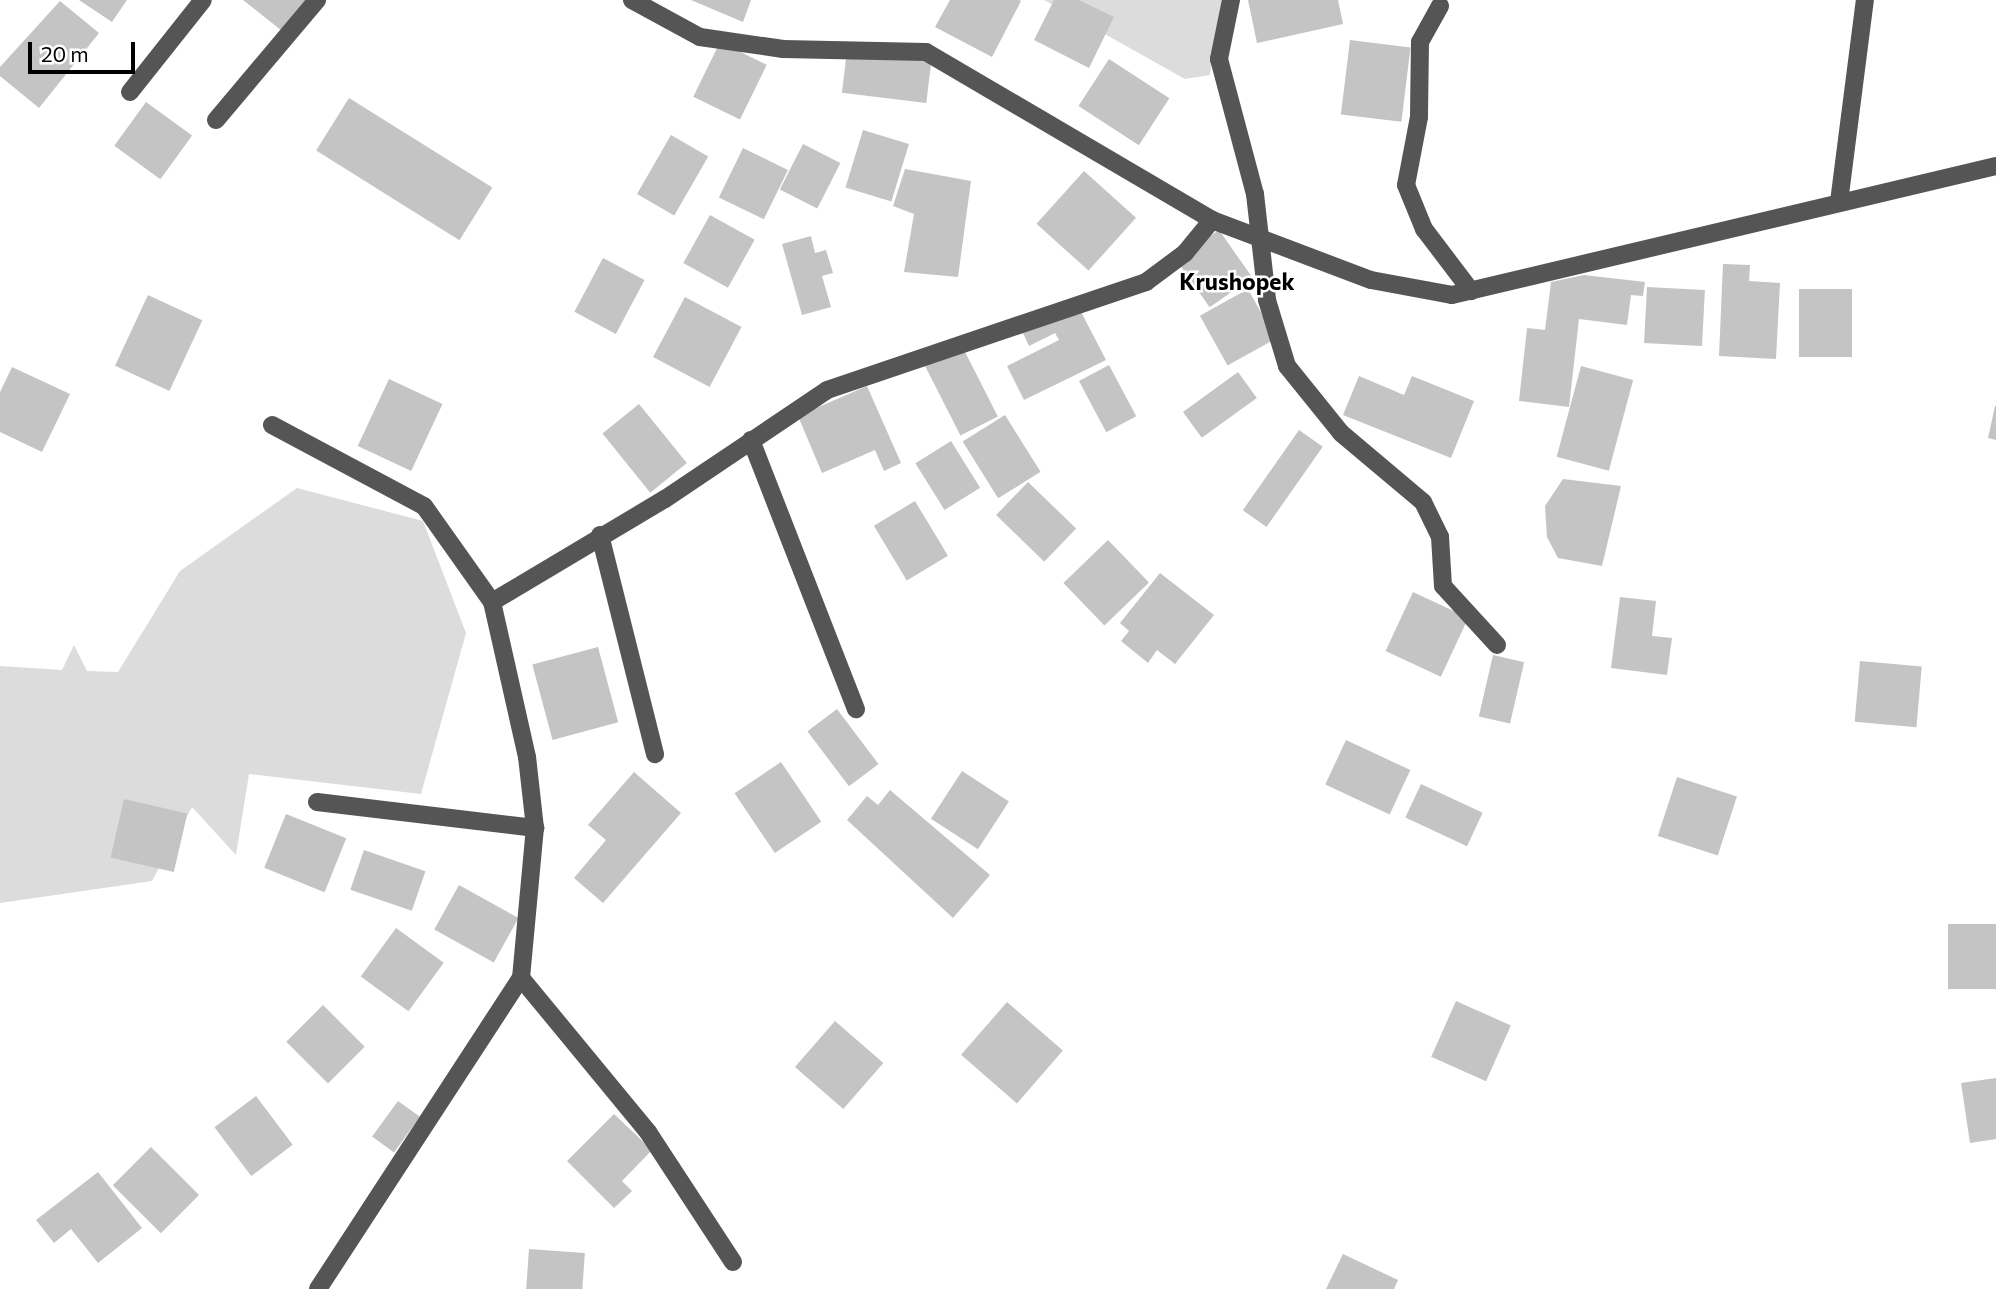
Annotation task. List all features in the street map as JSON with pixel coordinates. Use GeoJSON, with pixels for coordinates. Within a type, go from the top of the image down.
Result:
{"type":"FeatureCollection","features":[{"type":"Feature","properties":{"kind":"street"},"geometry":{"type":"LineString","coordinates":[[130,92],[203,0]]}},
{"type":"Feature","properties":{"kind":"street"},"geometry":{"type":"LineString","coordinates":[[216,120],[317,0]]}},
{"type":"Feature","properties":{"kind":"street"},"geometry":{"type":"LineString","coordinates":[[632,0],[700,37],[783,49],[926,52],[1212,220],[1263,243],[1371,280],[1452,295],[1996,166]]}},
{"type":"Feature","properties":{"kind":"street"},"geometry":{"type":"LineString","coordinates":[[1231,0],[1219,59],[1263,243],[1267,300],[1287,366],[1341,433],[1423,502],[1440,537],[1443,586],[1497,645]]}},
{"type":"Feature","properties":{"kind":"street"},"geometry":{"type":"LineString","coordinates":[[1839,202],[1865,0]]}},
{"type":"Feature","properties":{"kind":"street"},"geometry":{"type":"LineString","coordinates":[[1440,6],[1420,42],[1419,117],[1406,185],[1424,229],[1471,291]]}},
{"type":"Feature","properties":{"kind":"street"},"geometry":{"type":"LineString","coordinates":[[492,602],[827,390],[1146,282],[1185,253],[1212,220]]}},
{"type":"Feature","properties":{"kind":"street"},"geometry":{"type":"LineString","coordinates":[[272,425],[424,506],[492,602],[527,757],[535,828],[521,978],[318,1289]]}},
{"type":"Feature","properties":{"kind":"street"},"geometry":{"type":"LineString","coordinates":[[751,440],[856,709]]}},
{"type":"Feature","properties":{"kind":"street"},"geometry":{"type":"LineString","coordinates":[[600,535],[655,754]]}},
{"type":"Feature","properties":{"kind":"street"},"geometry":{"type":"LineString","coordinates":[[317,802],[535,828]]}},
{"type":"Feature","properties":{"kind":"street"},"geometry":{"type":"LineString","coordinates":[[521,978],[648,1132],[733,1262]]}},
{"type":"Feature","properties":{"kind":"shaded area"},"geometry":{"type":"Polygon","coordinates":[[[1044,0],[1222,0],[1210,75],[1185,79],[1044,0]]]}},
{"type":"Feature","properties":{"kind":"shaded area"},"geometry":{"type":"Polygon","coordinates":[[[297,488],[423,521],[466,633],[421,794],[249,774],[236,855],[192,807],[152,881],[0,903],[0,666],[62,670],[74,645],[87,671],[118,672],[180,571],[297,488]]]}},
{"type":"Feature","properties":{"kind":"building"},"geometry":{"type":"Polygon","coordinates":[[[79,0],[127,0],[112,22],[79,0]]]}},
{"type":"Feature","properties":{"kind":"building"},"geometry":{"type":"Polygon","coordinates":[[[243,0],[313,0],[286,34],[243,0]]]}},
{"type":"Feature","properties":{"kind":"building"},"geometry":{"type":"Polygon","coordinates":[[[691,0],[751,0],[743,22],[691,0]]]}},
{"type":"Feature","properties":{"kind":"building"},"geometry":{"type":"Polygon","coordinates":[[[950,0],[1021,1],[992,57],[935,27],[950,0]]]}},
{"type":"Feature","properties":{"kind":"building"},"geometry":{"type":"Polygon","coordinates":[[[1054,0],[1079,0],[1114,17],[1089,68],[1034,40],[1054,0]]]}},
{"type":"Feature","properties":{"kind":"building"},"geometry":{"type":"Polygon","coordinates":[[[1248,0],[1338,0],[1343,24],[1257,43],[1248,0]]]}},
{"type":"Feature","properties":{"kind":"building"},"geometry":{"type":"Polygon","coordinates":[[[60,1],[99,33],[39,108],[0,76],[0,67],[60,1]]]}},
{"type":"Feature","properties":{"kind":"building"},"geometry":{"type":"Polygon","coordinates":[[[1350,40],[1411,47],[1401,122],[1341,114],[1350,40]]]}},
{"type":"Feature","properties":{"kind":"building"},"geometry":{"type":"Polygon","coordinates":[[[720,42],[767,65],[740,120],[693,97],[720,42]]]}},
{"type":"Feature","properties":{"kind":"building"},"geometry":{"type":"Polygon","coordinates":[[[847,51],[931,61],[926,103],[842,93],[847,51]]]}},
{"type":"Feature","properties":{"kind":"building"},"geometry":{"type":"Polygon","coordinates":[[[1109,59],[1169,98],[1139,145],[1079,106],[1109,59]]]}},
{"type":"Feature","properties":{"kind":"building"},"geometry":{"type":"Polygon","coordinates":[[[349,98],[492,188],[459,240],[316,151],[349,98]]]}},
{"type":"Feature","properties":{"kind":"building"},"geometry":{"type":"Polygon","coordinates":[[[146,102],[192,136],[160,179],[114,146],[146,102]]]}},
{"type":"Feature","properties":{"kind":"building"},"geometry":{"type":"Polygon","coordinates":[[[863,130],[909,144],[891,201],[845,187],[863,130]]]}},
{"type":"Feature","properties":{"kind":"building"},"geometry":{"type":"Polygon","coordinates":[[[671,135],[708,156],[674,215],[637,194],[671,135]]]}},
{"type":"Feature","properties":{"kind":"building"},"geometry":{"type":"Polygon","coordinates":[[[803,144],[840,163],[817,209],[780,189],[803,144]]]}},
{"type":"Feature","properties":{"kind":"building"},"geometry":{"type":"Polygon","coordinates":[[[743,148],[788,170],[764,219],[719,197],[743,148]]]}},
{"type":"Feature","properties":{"kind":"building"},"geometry":{"type":"Polygon","coordinates":[[[905,169],[971,181],[958,277],[904,272],[914,214],[893,206],[905,169]]]}},
{"type":"Feature","properties":{"kind":"building"},"geometry":{"type":"Polygon","coordinates":[[[1084,171],[1136,218],[1089,271],[1036,224],[1084,171]]]}},
{"type":"Feature","properties":{"kind":"building"},"geometry":{"type":"Polygon","coordinates":[[[710,215],[755,240],[728,288],[683,263],[710,215]]]}},
{"type":"Feature","properties":{"kind":"building"},"geometry":{"type":"Polygon","coordinates":[[[1219,230],[1252,278],[1210,307],[1176,260],[1219,230]]]}},
{"type":"Feature","properties":{"kind":"building"},"geometry":{"type":"Polygon","coordinates":[[[811,236],[815,253],[826,250],[833,273],[822,276],[831,307],[802,315],[782,244],[811,236]]]}},
{"type":"Feature","properties":{"kind":"building"},"geometry":{"type":"Polygon","coordinates":[[[603,258],[644,280],[616,334],[574,312],[603,258]]]}},
{"type":"Feature","properties":{"kind":"building"},"geometry":{"type":"Polygon","coordinates":[[[1723,264],[1750,265],[1749,281],[1780,283],[1776,359],[1719,356],[1723,264]]]}},
{"type":"Feature","properties":{"kind":"building"},"geometry":{"type":"Polygon","coordinates":[[[1584,275],[1645,282],[1643,296],[1631,295],[1627,325],[1579,319],[1569,407],[1519,401],[1527,328],[1545,330],[1551,282],[1584,275]]]}},
{"type":"Feature","properties":{"kind":"building"},"geometry":{"type":"Polygon","coordinates":[[[1647,287],[1705,290],[1702,346],[1644,343],[1647,287]]]}},
{"type":"Feature","properties":{"kind":"building"},"geometry":{"type":"Polygon","coordinates":[[[1248,289],[1276,339],[1228,366],[1200,316],[1248,289]]]}},
{"type":"Feature","properties":{"kind":"building"},"geometry":{"type":"Polygon","coordinates":[[[1799,289],[1852,289],[1852,357],[1799,357],[1799,289]]]}},
{"type":"Feature","properties":{"kind":"building"},"geometry":{"type":"Polygon","coordinates":[[[148,295],[202,320],[169,391],[115,366],[148,295]]]}},
{"type":"Feature","properties":{"kind":"building"},"geometry":{"type":"Polygon","coordinates":[[[685,297],[742,327],[710,387],[653,357],[685,297]]]}},
{"type":"Feature","properties":{"kind":"building"},"geometry":{"type":"Polygon","coordinates":[[[1078,306],[1106,360],[1024,400],[1007,366],[1059,340],[1055,333],[1029,346],[1023,333],[1078,306]]]}},
{"type":"Feature","properties":{"kind":"building"},"geometry":{"type":"Polygon","coordinates":[[[962,346],[998,416],[960,435],[925,365],[962,346]]]}},
{"type":"Feature","properties":{"kind":"building"},"geometry":{"type":"Polygon","coordinates":[[[1109,365],[1136,416],[1106,432],[1079,381],[1109,365]]]}},
{"type":"Feature","properties":{"kind":"building"},"geometry":{"type":"Polygon","coordinates":[[[1581,366],[1633,380],[1609,471],[1557,457],[1581,366]]]}},
{"type":"Feature","properties":{"kind":"building"},"geometry":{"type":"Polygon","coordinates":[[[12,367],[70,394],[42,452],[0,432],[0,392],[12,367]]]}},
{"type":"Feature","properties":{"kind":"building"},"geometry":{"type":"Polygon","coordinates":[[[1238,372],[1257,398],[1202,438],[1183,412],[1238,372]]]}},
{"type":"Feature","properties":{"kind":"building"},"geometry":{"type":"Polygon","coordinates":[[[1359,376],[1404,395],[1412,376],[1474,401],[1451,458],[1343,415],[1359,376]]]}},
{"type":"Feature","properties":{"kind":"building"},"geometry":{"type":"Polygon","coordinates":[[[389,379],[442,404],[411,471],[358,446],[389,379]]]}},
{"type":"Feature","properties":{"kind":"building"},"geometry":{"type":"Polygon","coordinates":[[[867,386],[901,463],[884,471],[875,450],[822,473],[798,416],[867,386]]]}},
{"type":"Feature","properties":{"kind":"building"},"geometry":{"type":"Polygon","coordinates":[[[639,404],[687,463],[650,493],[602,434],[639,404]]]}},
{"type":"Feature","properties":{"kind":"building"},"geometry":{"type":"Polygon","coordinates":[[[1996,406],[1996,440],[1988,438],[1996,406]]]}},
{"type":"Feature","properties":{"kind":"building"},"geometry":{"type":"Polygon","coordinates":[[[1005,415],[1041,472],[998,498],[963,441],[1005,415]]]}},
{"type":"Feature","properties":{"kind":"building"},"geometry":{"type":"Polygon","coordinates":[[[1299,430],[1323,447],[1267,527],[1243,510],[1299,430]]]}},
{"type":"Feature","properties":{"kind":"building"},"geometry":{"type":"Polygon","coordinates":[[[951,441],[980,488],[945,510],[915,463],[951,441]]]}},
{"type":"Feature","properties":{"kind":"building"},"geometry":{"type":"Polygon","coordinates":[[[1563,479],[1621,486],[1602,566],[1558,558],[1547,537],[1545,506],[1563,479]]]}},
{"type":"Feature","properties":{"kind":"building"},"geometry":{"type":"Polygon","coordinates":[[[1028,482],[1076,529],[1044,562],[996,515],[1028,482]]]}},
{"type":"Feature","properties":{"kind":"building"},"geometry":{"type":"Polygon","coordinates":[[[915,501],[948,556],[907,581],[874,526],[915,501]]]}},
{"type":"Feature","properties":{"kind":"building"},"geometry":{"type":"Polygon","coordinates":[[[1108,540],[1149,582],[1104,626],[1063,583],[1108,540]]]}},
{"type":"Feature","properties":{"kind":"building"},"geometry":{"type":"Polygon","coordinates":[[[1160,573],[1214,615],[1175,664],[1157,650],[1148,663],[1121,641],[1129,631],[1120,623],[1160,573]]]}},
{"type":"Feature","properties":{"kind":"building"},"geometry":{"type":"Polygon","coordinates":[[[1413,592],[1468,618],[1441,677],[1386,651],[1413,592]]]}},
{"type":"Feature","properties":{"kind":"building"},"geometry":{"type":"Polygon","coordinates":[[[1620,597],[1656,601],[1652,636],[1672,638],[1667,675],[1611,668],[1620,597]]]}},
{"type":"Feature","properties":{"kind":"building"},"geometry":{"type":"Polygon","coordinates":[[[598,647],[618,722],[553,740],[532,665],[598,647]]]}},
{"type":"Feature","properties":{"kind":"building"},"geometry":{"type":"Polygon","coordinates":[[[1493,655],[1524,662],[1510,724],[1479,716],[1493,655]]]}},
{"type":"Feature","properties":{"kind":"building"},"geometry":{"type":"Polygon","coordinates":[[[1860,661],[1922,666],[1916,727],[1855,722],[1860,661]]]}},
{"type":"Feature","properties":{"kind":"building"},"geometry":{"type":"Polygon","coordinates":[[[837,709],[879,764],[849,786],[807,731],[837,709]]]}},
{"type":"Feature","properties":{"kind":"building"},"geometry":{"type":"Polygon","coordinates":[[[1346,740],[1410,770],[1390,814],[1325,784],[1346,740]]]}},
{"type":"Feature","properties":{"kind":"building"},"geometry":{"type":"Polygon","coordinates":[[[781,762],[821,822],[775,853],[735,793],[781,762]]]}},
{"type":"Feature","properties":{"kind":"building"},"geometry":{"type":"Polygon","coordinates":[[[962,771],[1009,801],[978,849],[931,819],[962,771]]]}},
{"type":"Feature","properties":{"kind":"building"},"geometry":{"type":"Polygon","coordinates":[[[634,772],[681,813],[603,903],[574,878],[606,840],[588,825],[634,772]]]}},
{"type":"Feature","properties":{"kind":"building"},"geometry":{"type":"Polygon","coordinates":[[[1677,777],[1737,796],[1718,855],[1658,836],[1677,777]]]}},
{"type":"Feature","properties":{"kind":"building"},"geometry":{"type":"Polygon","coordinates":[[[1421,784],[1483,813],[1467,846],[1405,818],[1421,784]]]}},
{"type":"Feature","properties":{"kind":"building"},"geometry":{"type":"Polygon","coordinates":[[[890,790],[990,875],[953,918],[847,820],[867,796],[878,805],[890,790]]]}},
{"type":"Feature","properties":{"kind":"building"},"geometry":{"type":"Polygon","coordinates":[[[124,799],[187,814],[174,872],[111,857],[124,799]]]}},
{"type":"Feature","properties":{"kind":"building"},"geometry":{"type":"Polygon","coordinates":[[[286,814],[346,838],[325,892],[264,868],[286,814]]]}},
{"type":"Feature","properties":{"kind":"building"},"geometry":{"type":"Polygon","coordinates":[[[364,850],[425,871],[412,911],[350,890],[364,850]]]}},
{"type":"Feature","properties":{"kind":"building"},"geometry":{"type":"Polygon","coordinates":[[[459,885],[518,918],[494,963],[434,930],[459,885]]]}},
{"type":"Feature","properties":{"kind":"building"},"geometry":{"type":"Polygon","coordinates":[[[1948,924],[1996,924],[1996,989],[1948,989],[1948,924]]]}},
{"type":"Feature","properties":{"kind":"building"},"geometry":{"type":"Polygon","coordinates":[[[396,928],[444,963],[408,1011],[361,977],[396,928]]]}},
{"type":"Feature","properties":{"kind":"building"},"geometry":{"type":"Polygon","coordinates":[[[1456,1001],[1511,1025],[1486,1081],[1431,1057],[1456,1001]]]}},
{"type":"Feature","properties":{"kind":"building"},"geometry":{"type":"Polygon","coordinates":[[[1007,1002],[1063,1051],[1017,1103],[961,1055],[1007,1002]]]}},
{"type":"Feature","properties":{"kind":"building"},"geometry":{"type":"Polygon","coordinates":[[[323,1005],[365,1047],[328,1083],[286,1042],[323,1005]]]}},
{"type":"Feature","properties":{"kind":"building"},"geometry":{"type":"Polygon","coordinates":[[[835,1021],[883,1063],[843,1109],[795,1067],[835,1021]]]}},
{"type":"Feature","properties":{"kind":"building"},"geometry":{"type":"Polygon","coordinates":[[[1996,1078],[1996,1139],[1970,1143],[1961,1083],[1996,1078]]]}},
{"type":"Feature","properties":{"kind":"building"},"geometry":{"type":"Polygon","coordinates":[[[256,1096],[293,1145],[251,1176],[214,1127],[256,1096]]]}},
{"type":"Feature","properties":{"kind":"building"},"geometry":{"type":"Polygon","coordinates":[[[398,1101],[420,1117],[394,1152],[372,1137],[398,1101]]]}},
{"type":"Feature","properties":{"kind":"building"},"geometry":{"type":"Polygon","coordinates":[[[614,1114],[652,1150],[622,1181],[632,1191],[614,1208],[567,1161],[614,1114]]]}},
{"type":"Feature","properties":{"kind":"building"},"geometry":{"type":"Polygon","coordinates":[[[151,1147],[199,1195],[161,1233],[113,1185],[151,1147]]]}},
{"type":"Feature","properties":{"kind":"building"},"geometry":{"type":"Polygon","coordinates":[[[98,1172],[142,1228],[98,1263],[71,1229],[54,1243],[36,1220],[98,1172]]]}},
{"type":"Feature","properties":{"kind":"building"},"geometry":{"type":"Polygon","coordinates":[[[529,1249],[585,1253],[582,1289],[526,1289],[529,1249]]]}},
{"type":"Feature","properties":{"kind":"building"},"geometry":{"type":"Polygon","coordinates":[[[1343,1254],[1398,1280],[1394,1289],[1326,1289],[1343,1254]]]}},
{"type":"Feature","properties":{"kind":"district","name":"Krushopek"},"geometry":{"type":"Point","coordinates":[1237,281]}}]}
